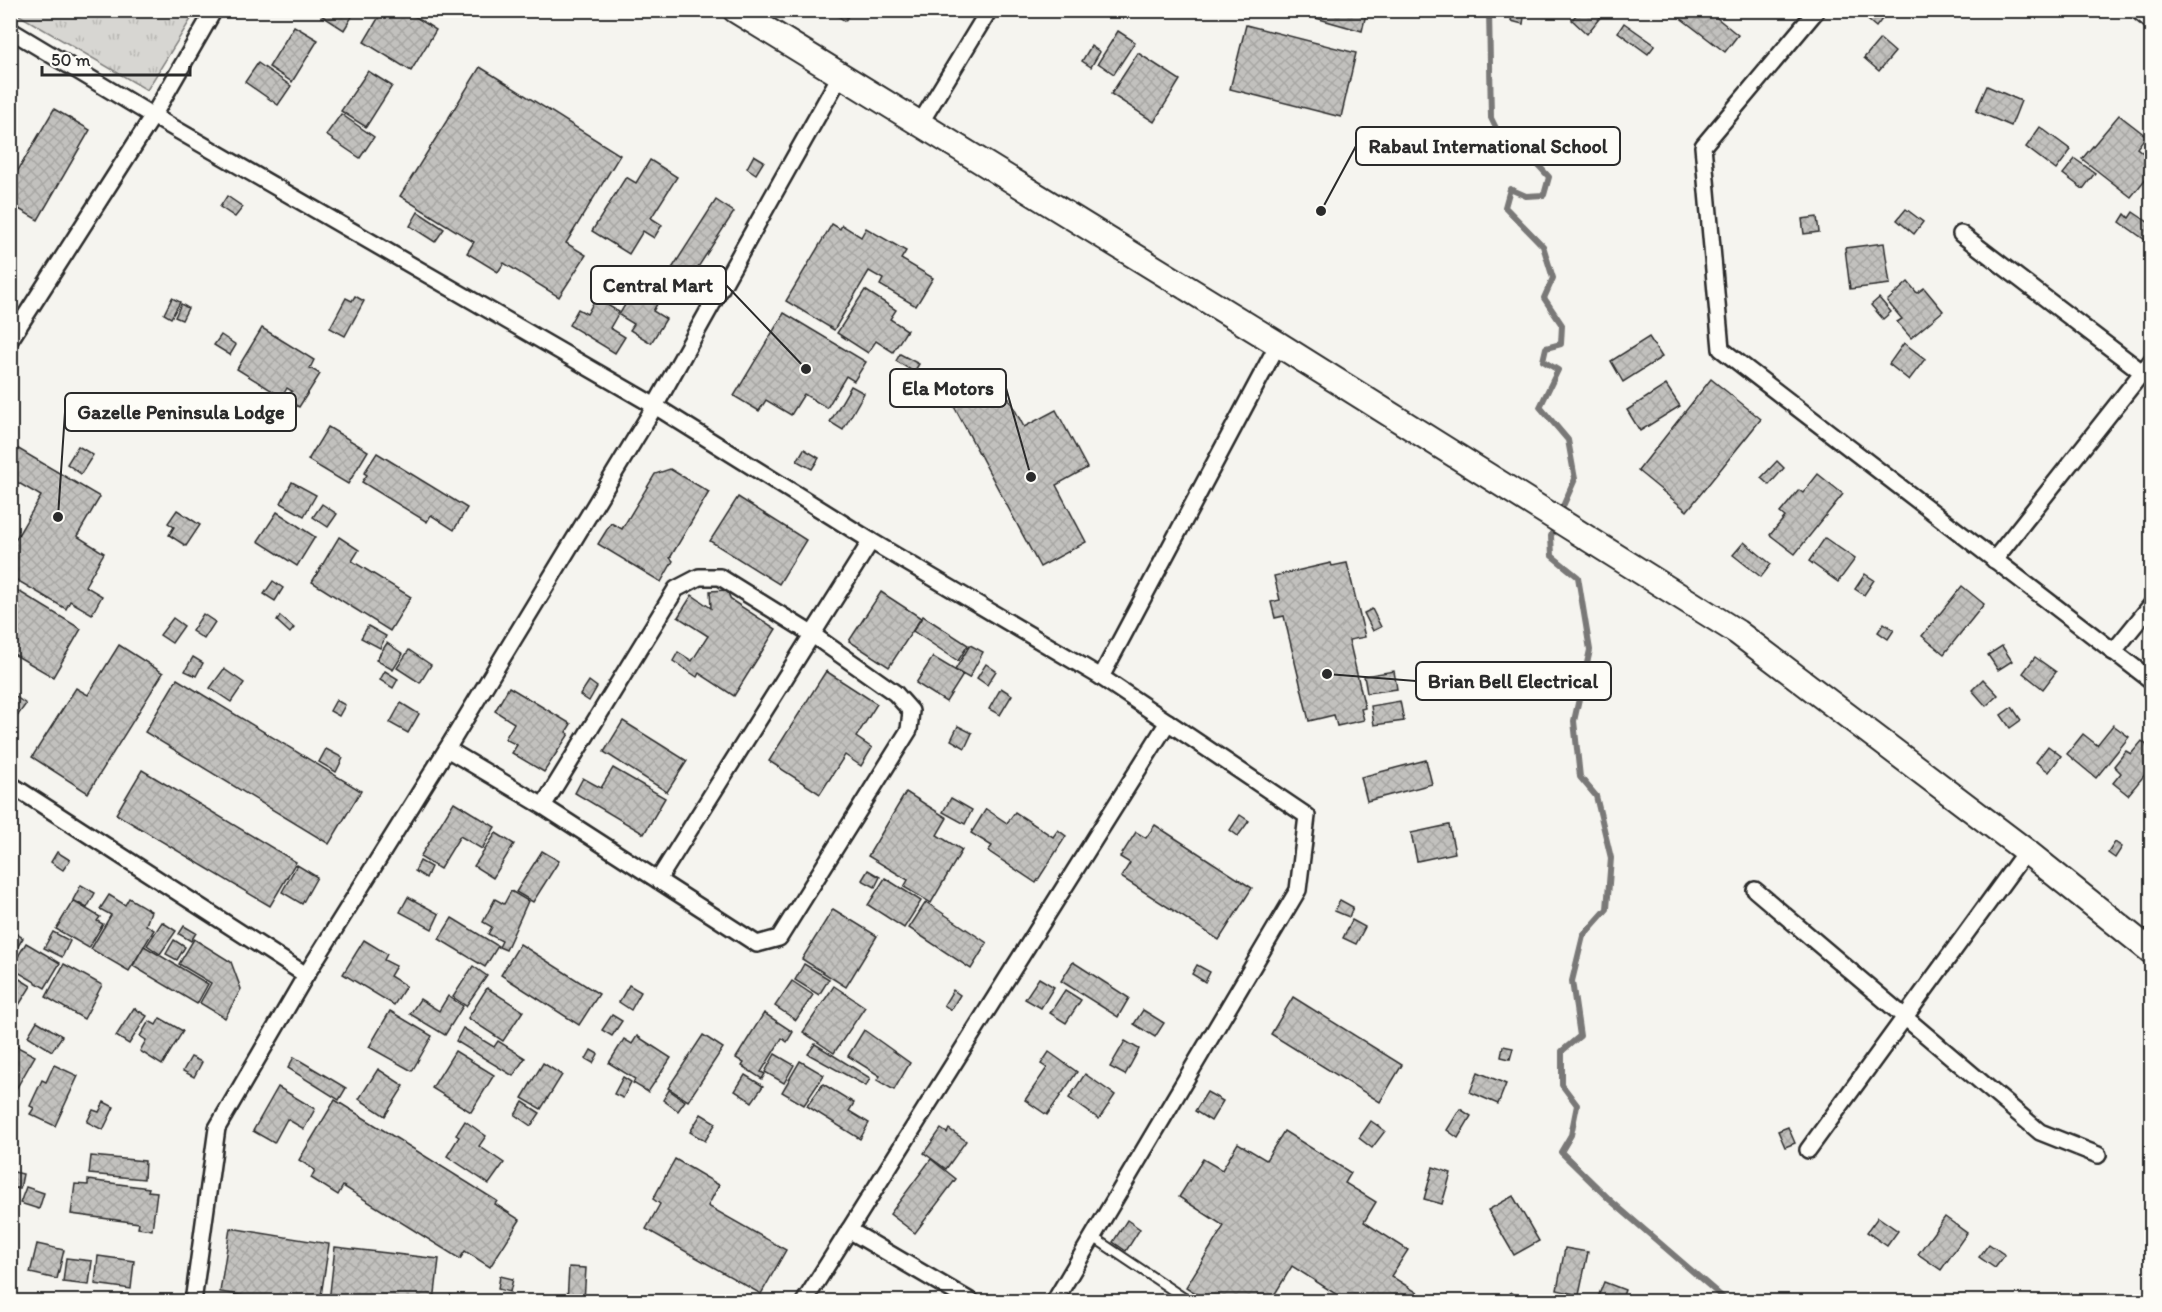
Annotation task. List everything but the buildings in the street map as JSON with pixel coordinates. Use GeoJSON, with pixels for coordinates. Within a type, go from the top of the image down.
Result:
{"type":"FeatureCollection","features":[{"type":"Feature","properties":{"kind":"main road"},"geometry":{"type":"LineString","coordinates":[[735,10],[1278,344],[1737,632],[2026,851],[2151,952]]}},
{"type":"Feature","properties":{"kind":"street"},"geometry":{"type":"LineString","coordinates":[[10,340],[153,116],[214,10]]}},
{"type":"Feature","properties":{"kind":"street"},"geometry":{"type":"LineString","coordinates":[[920,125],[989,10]]}},
{"type":"Feature","properties":{"kind":"street"},"geometry":{"type":"LineString","coordinates":[[1817,10],[1703,146],[1721,349],[2151,681]]}},
{"type":"Feature","properties":{"kind":"street"},"geometry":{"type":"LineString","coordinates":[[2137,10],[2151,22]]}},
{"type":"Feature","properties":{"kind":"street"},"geometry":{"type":"LineString","coordinates":[[10,30],[153,116],[655,406],[871,541],[1101,677],[1307,816],[1298,890],[1054,1302]]}},
{"type":"Feature","properties":{"kind":"street"},"geometry":{"type":"LineString","coordinates":[[193,1302],[217,1128],[306,975],[447,749],[655,406],[840,76]]}},
{"type":"Feature","properties":{"kind":"street"},"geometry":{"type":"LineString","coordinates":[[1961,234],[2147,366],[1994,560]]}},
{"type":"Feature","properties":{"kind":"street"},"geometry":{"type":"LineString","coordinates":[[1101,677],[1278,344]]}},
{"type":"Feature","properties":{"kind":"street"},"geometry":{"type":"LineString","coordinates":[[658,880],[810,633],[871,541]]}},
{"type":"Feature","properties":{"kind":"street"},"geometry":{"type":"LineString","coordinates":[[447,749],[543,806],[758,944],[779,938],[909,730],[911,711],[895,693],[810,633],[720,577],[699,577],[676,589],[543,806]]}},
{"type":"Feature","properties":{"kind":"street"},"geometry":{"type":"LineString","coordinates":[[2113,652],[2151,604]]}},
{"type":"Feature","properties":{"kind":"street"},"geometry":{"type":"LineString","coordinates":[[804,1302],[1168,722]]}},
{"type":"Feature","properties":{"kind":"street"},"geometry":{"type":"LineString","coordinates":[[10,784],[306,975]]}},
{"type":"Feature","properties":{"kind":"street"},"geometry":{"type":"LineString","coordinates":[[1808,1150],[2026,851]]}},
{"type":"Feature","properties":{"kind":"street"},"geometry":{"type":"LineString","coordinates":[[1755,890],[2040,1132],[2098,1155]]}},
{"type":"Feature","properties":{"kind":"street"},"geometry":{"type":"LineString","coordinates":[[849,1230],[972,1302]]}},
{"type":"Feature","properties":{"kind":"lane"},"geometry":{"type":"LineString","coordinates":[[1092,1237],[1190,1302]]}},
{"type":"Feature","properties":{"kind":"green space"},"geometry":{"type":"Polygon","coordinates":[[[12,11],[196,11],[147,90],[12,11]]]}},
{"type":"Feature","properties":{"kind":"waterway"},"geometry":{"type":"LineString","coordinates":[[1489,10],[1491,118],[1505,146],[1529,155],[1549,177],[1544,195],[1526,196],[1510,189],[1505,207],[1543,246],[1553,278],[1544,298],[1562,325],[1561,344],[1546,348],[1543,361],[1558,370],[1540,407],[1568,440],[1575,479],[1560,513]]}},
{"type":"Feature","properties":{"kind":"waterway"},"geometry":{"type":"LineString","coordinates":[[1555,526],[1551,536],[1552,556],[1578,577],[1590,650],[1574,721],[1580,777],[1596,796],[1611,858],[1607,909],[1583,936],[1572,981],[1580,1036],[1562,1051],[1562,1085],[1577,1105],[1571,1135],[1561,1152],[1610,1200],[1728,1302]]}},
{"type":"Feature","properties":{"kind":"place","name":"Rabaul International School"},"geometry":{"type":"Point","coordinates":[1321,211]}},
{"type":"Feature","properties":{"kind":"place","name":"Central Mart"},"geometry":{"type":"Point","coordinates":[806,369]}},
{"type":"Feature","properties":{"kind":"place","name":"Ela Motors"},"geometry":{"type":"Point","coordinates":[1031,477]}},
{"type":"Feature","properties":{"kind":"place","name":"Gazelle Peninsula Lodge"},"geometry":{"type":"Point","coordinates":[58,517]}},
{"type":"Feature","properties":{"kind":"place","name":"Brian Bell Electrical"},"geometry":{"type":"Point","coordinates":[1327,674]}}]}
